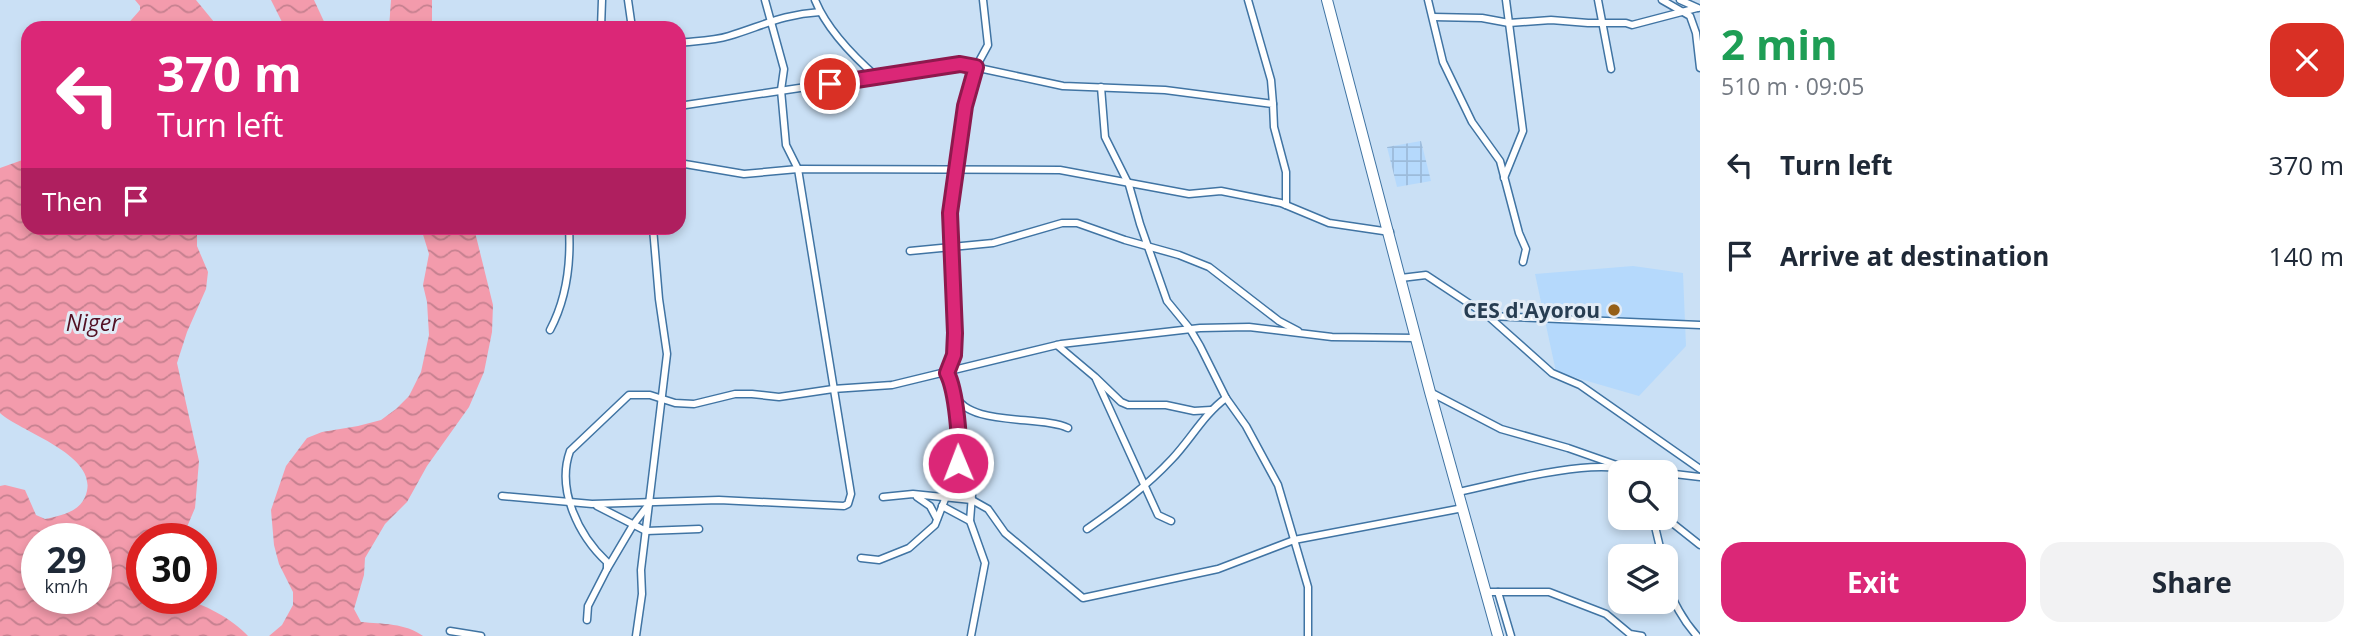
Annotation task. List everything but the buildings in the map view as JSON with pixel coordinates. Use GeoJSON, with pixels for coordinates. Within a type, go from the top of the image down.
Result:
{"type":"FeatureCollection","features":[{"type":"Feature","properties":{"kind":"main road"},"geometry":{"type":"LineString","coordinates":[[1327,0],[1430,392],[1498,636]]}},
{"type":"Feature","properties":{"kind":"street"},"geometry":{"type":"LineString","coordinates":[[601,21],[602,0]]}},
{"type":"Feature","properties":{"kind":"street"},"geometry":{"type":"LineString","coordinates":[[628,0],[631,21]]}},
{"type":"Feature","properties":{"kind":"street"},"geometry":{"type":"LineString","coordinates":[[592,505],[719,500],[844,506],[848,504],[851,494],[798,169],[786,145],[781,90],[783,69],[765,0]]}},
{"type":"Feature","properties":{"kind":"street"},"geometry":{"type":"LineString","coordinates":[[816,0],[820,12],[857,60],[878,78]]}},
{"type":"Feature","properties":{"kind":"street"},"geometry":{"type":"LineString","coordinates":[[947,373],[954,355],[955,333],[950,213],[965,106],[976,67],[988,45],[983,0]]}},
{"type":"Feature","properties":{"kind":"street"},"geometry":{"type":"LineString","coordinates":[[1248,0],[1271,80],[1274,127],[1286,172],[1286,205]]}},
{"type":"Feature","properties":{"kind":"street"},"geometry":{"type":"LineString","coordinates":[[1429,0],[1443,62],[1472,122],[1500,161],[1519,233],[1526,249],[1523,262]]}},
{"type":"Feature","properties":{"kind":"street"},"geometry":{"type":"LineString","coordinates":[[1504,178],[1523,131],[1506,0]]}},
{"type":"Feature","properties":{"kind":"street"},"geometry":{"type":"LineString","coordinates":[[1598,0],[1611,69]]}},
{"type":"Feature","properties":{"kind":"street"},"geometry":{"type":"LineString","coordinates":[[1662,0],[1690,16],[1696,33],[1700,68]]}},
{"type":"Feature","properties":{"kind":"street"},"geometry":{"type":"LineString","coordinates":[[1680,0],[1699,8]]}},
{"type":"Feature","properties":{"kind":"street"},"geometry":{"type":"LineString","coordinates":[[1433,17],[1482,18],[1509,23],[1551,20],[1632,25],[1699,8]]}},
{"type":"Feature","properties":{"kind":"street"},"geometry":{"type":"LineString","coordinates":[[686,42],[727,37],[770,20],[820,12]]}},
{"type":"Feature","properties":{"kind":"street"},"geometry":{"type":"LineString","coordinates":[[686,105],[960,64],[1063,86],[1165,90],[1273,104]]}},
{"type":"Feature","properties":{"kind":"street"},"geometry":{"type":"LineString","coordinates":[[1101,87],[1105,137],[1129,185],[1147,247],[1167,301],[1190,329],[1226,398],[1246,426],[1260,456],[1272,472],[1296,540],[1308,587],[1308,636]]}},
{"type":"Feature","properties":{"kind":"street"},"geometry":{"type":"LineString","coordinates":[[686,164],[744,174],[798,169],[1060,170],[1129,185],[1189,194],[1221,191],[1286,205],[1329,223],[1390,232]]}},
{"type":"Feature","properties":{"kind":"street"},"geometry":{"type":"LineString","coordinates":[[909,251],[993,243],[1062,223],[1077,223],[1209,267],[1279,321],[1303,333]]}},
{"type":"Feature","properties":{"kind":"street"},"geometry":{"type":"LineString","coordinates":[[550,330],[561,309],[570,259],[569,235]]}},
{"type":"Feature","properties":{"kind":"street"},"geometry":{"type":"LineString","coordinates":[[636,636],[642,594],[641,570],[667,354],[654,235]]}},
{"type":"Feature","properties":{"kind":"street"},"geometry":{"type":"LineString","coordinates":[[1401,278],[1426,275],[1488,316],[1552,373],[1580,385],[1700,469]]}},
{"type":"Feature","properties":{"kind":"street"},"geometry":{"type":"LineString","coordinates":[[1488,316],[1700,325]]}},
{"type":"Feature","properties":{"kind":"street"},"geometry":{"type":"LineString","coordinates":[[607,569],[607,562],[586,540],[569,501],[566,485],[570,451],[629,395],[638,393],[675,403],[694,404],[735,394],[779,397],[833,389],[892,385],[1057,345],[1190,329],[1250,327],[1332,337],[1416,338]]}},
{"type":"Feature","properties":{"kind":"street"},"geometry":{"type":"LineString","coordinates":[[1057,345],[1121,402],[1128,405],[1166,405],[1194,411],[1211,410]]}},
{"type":"Feature","properties":{"kind":"street"},"geometry":{"type":"LineString","coordinates":[[947,373],[958,402],[974,412],[1044,423],[1057,422],[1069,428]]}},
{"type":"Feature","properties":{"kind":"street"},"geometry":{"type":"LineString","coordinates":[[1095,377],[1158,515],[1171,521]]}},
{"type":"Feature","properties":{"kind":"street"},"geometry":{"type":"LineString","coordinates":[[952,382],[961,443],[971,475],[970,521],[985,563],[971,636]]}},
{"type":"Feature","properties":{"kind":"street"},"geometry":{"type":"LineString","coordinates":[[1430,392],[1501,429],[1568,448],[1608,463]]}},
{"type":"Feature","properties":{"kind":"street"},"geometry":{"type":"LineString","coordinates":[[1087,529],[1145,486],[1195,432],[1211,410],[1226,398]]}},
{"type":"Feature","properties":{"kind":"street"},"geometry":{"type":"LineString","coordinates":[[861,558],[879,559],[909,548],[935,525],[958,463],[961,443]]}},
{"type":"Feature","properties":{"kind":"street"},"geometry":{"type":"LineString","coordinates":[[1458,492],[1540,474],[1583,468],[1608,469]]}},
{"type":"Feature","properties":{"kind":"street"},"geometry":{"type":"LineString","coordinates":[[1678,475],[1700,477]]}},
{"type":"Feature","properties":{"kind":"street"},"geometry":{"type":"LineString","coordinates":[[883,496],[912,494],[972,500],[988,509],[1006,533],[1083,598],[1217,569],[1296,540],[1463,508]]}},
{"type":"Feature","properties":{"kind":"street"},"geometry":{"type":"LineString","coordinates":[[912,494],[930,506],[937,519]]}},
{"type":"Feature","properties":{"kind":"street"},"geometry":{"type":"LineString","coordinates":[[502,496],[592,505],[646,531],[699,529]]}},
{"type":"Feature","properties":{"kind":"street"},"geometry":{"type":"LineString","coordinates":[[587,620],[588,606],[607,569],[633,525],[650,503]]}},
{"type":"Feature","properties":{"kind":"street"},"geometry":{"type":"LineString","coordinates":[[942,506],[970,521]]}},
{"type":"Feature","properties":{"kind":"street"},"geometry":{"type":"LineString","coordinates":[[1678,528],[1700,545]]}},
{"type":"Feature","properties":{"kind":"street"},"geometry":{"type":"LineString","coordinates":[[1487,592],[1549,592],[1606,614],[1630,634],[1642,636]]}},
{"type":"Feature","properties":{"kind":"street"},"geometry":{"type":"LineString","coordinates":[[1498,592],[1510,636]]}},
{"type":"Feature","properties":{"kind":"street"},"geometry":{"type":"LineString","coordinates":[[1678,611],[1698,636]]}},
{"type":"Feature","properties":{"kind":"street"},"geometry":{"type":"LineString","coordinates":[[450,631],[481,636]]}},
{"type":"Feature","properties":{"kind":"shaded area"},"geometry":{"type":"Polygon","coordinates":[[[1421,141],[1431,181],[1397,187],[1387,147],[1421,141]]]}},
{"type":"Feature","properties":{"kind":"shaded area","name":"CES d'Ayorou"},"geometry":{"type":"Polygon","coordinates":[[[1633,266],[1683,273],[1686,346],[1639,396],[1556,372],[1535,274],[1633,266]]]}},
{"type":"Feature","properties":{"kind":"water"},"geometry":{"type":"Polygon","coordinates":[[[135,0],[196,0],[213,21],[130,21],[140,10],[135,0]]]}},
{"type":"Feature","properties":{"kind":"water"},"geometry":{"type":"Polygon","coordinates":[[[271,0],[314,0],[324,21],[282,21],[271,0]]]}},
{"type":"Feature","properties":{"kind":"water"},"geometry":{"type":"Polygon","coordinates":[[[391,0],[432,0],[432,21],[390,21],[391,0]]]}},
{"type":"Feature","properties":{"kind":"water","name":"Niger"},"geometry":{"type":"Polygon","coordinates":[[[21,160],[21,235],[197,235],[197,246],[208,272],[206,289],[177,363],[199,461],[195,508],[189,523],[126,523],[126,614],[217,613],[248,636],[0,636],[0,486],[25,490],[36,515],[45,519],[74,510],[85,497],[87,482],[82,469],[72,458],[0,413],[0,168],[21,160]]]}},
{"type":"Feature","properties":{"kind":"water"},"geometry":{"type":"Polygon","coordinates":[[[423,235],[476,235],[493,305],[492,332],[484,372],[469,407],[427,466],[407,502],[385,524],[365,558],[364,575],[354,609],[361,622],[401,626],[423,636],[269,636],[282,625],[293,605],[293,592],[279,564],[274,545],[271,510],[286,466],[307,438],[322,432],[381,420],[409,396],[421,372],[429,335],[423,285],[429,254],[423,235]]]}},
{"type":"Feature","properties":{"kind":"place","name":"CES d'Ayorou"},"geometry":{"type":"Point","coordinates":[1614,310]}},
{"type":"Feature","properties":{"kind":"route"},"geometry":{"type":"LineString","coordinates":[[830,84],[960,64],[976,67],[965,106],[950,213],[955,333],[954,355],[947,373],[952,382],[961,443],[958,463]]}}]}
